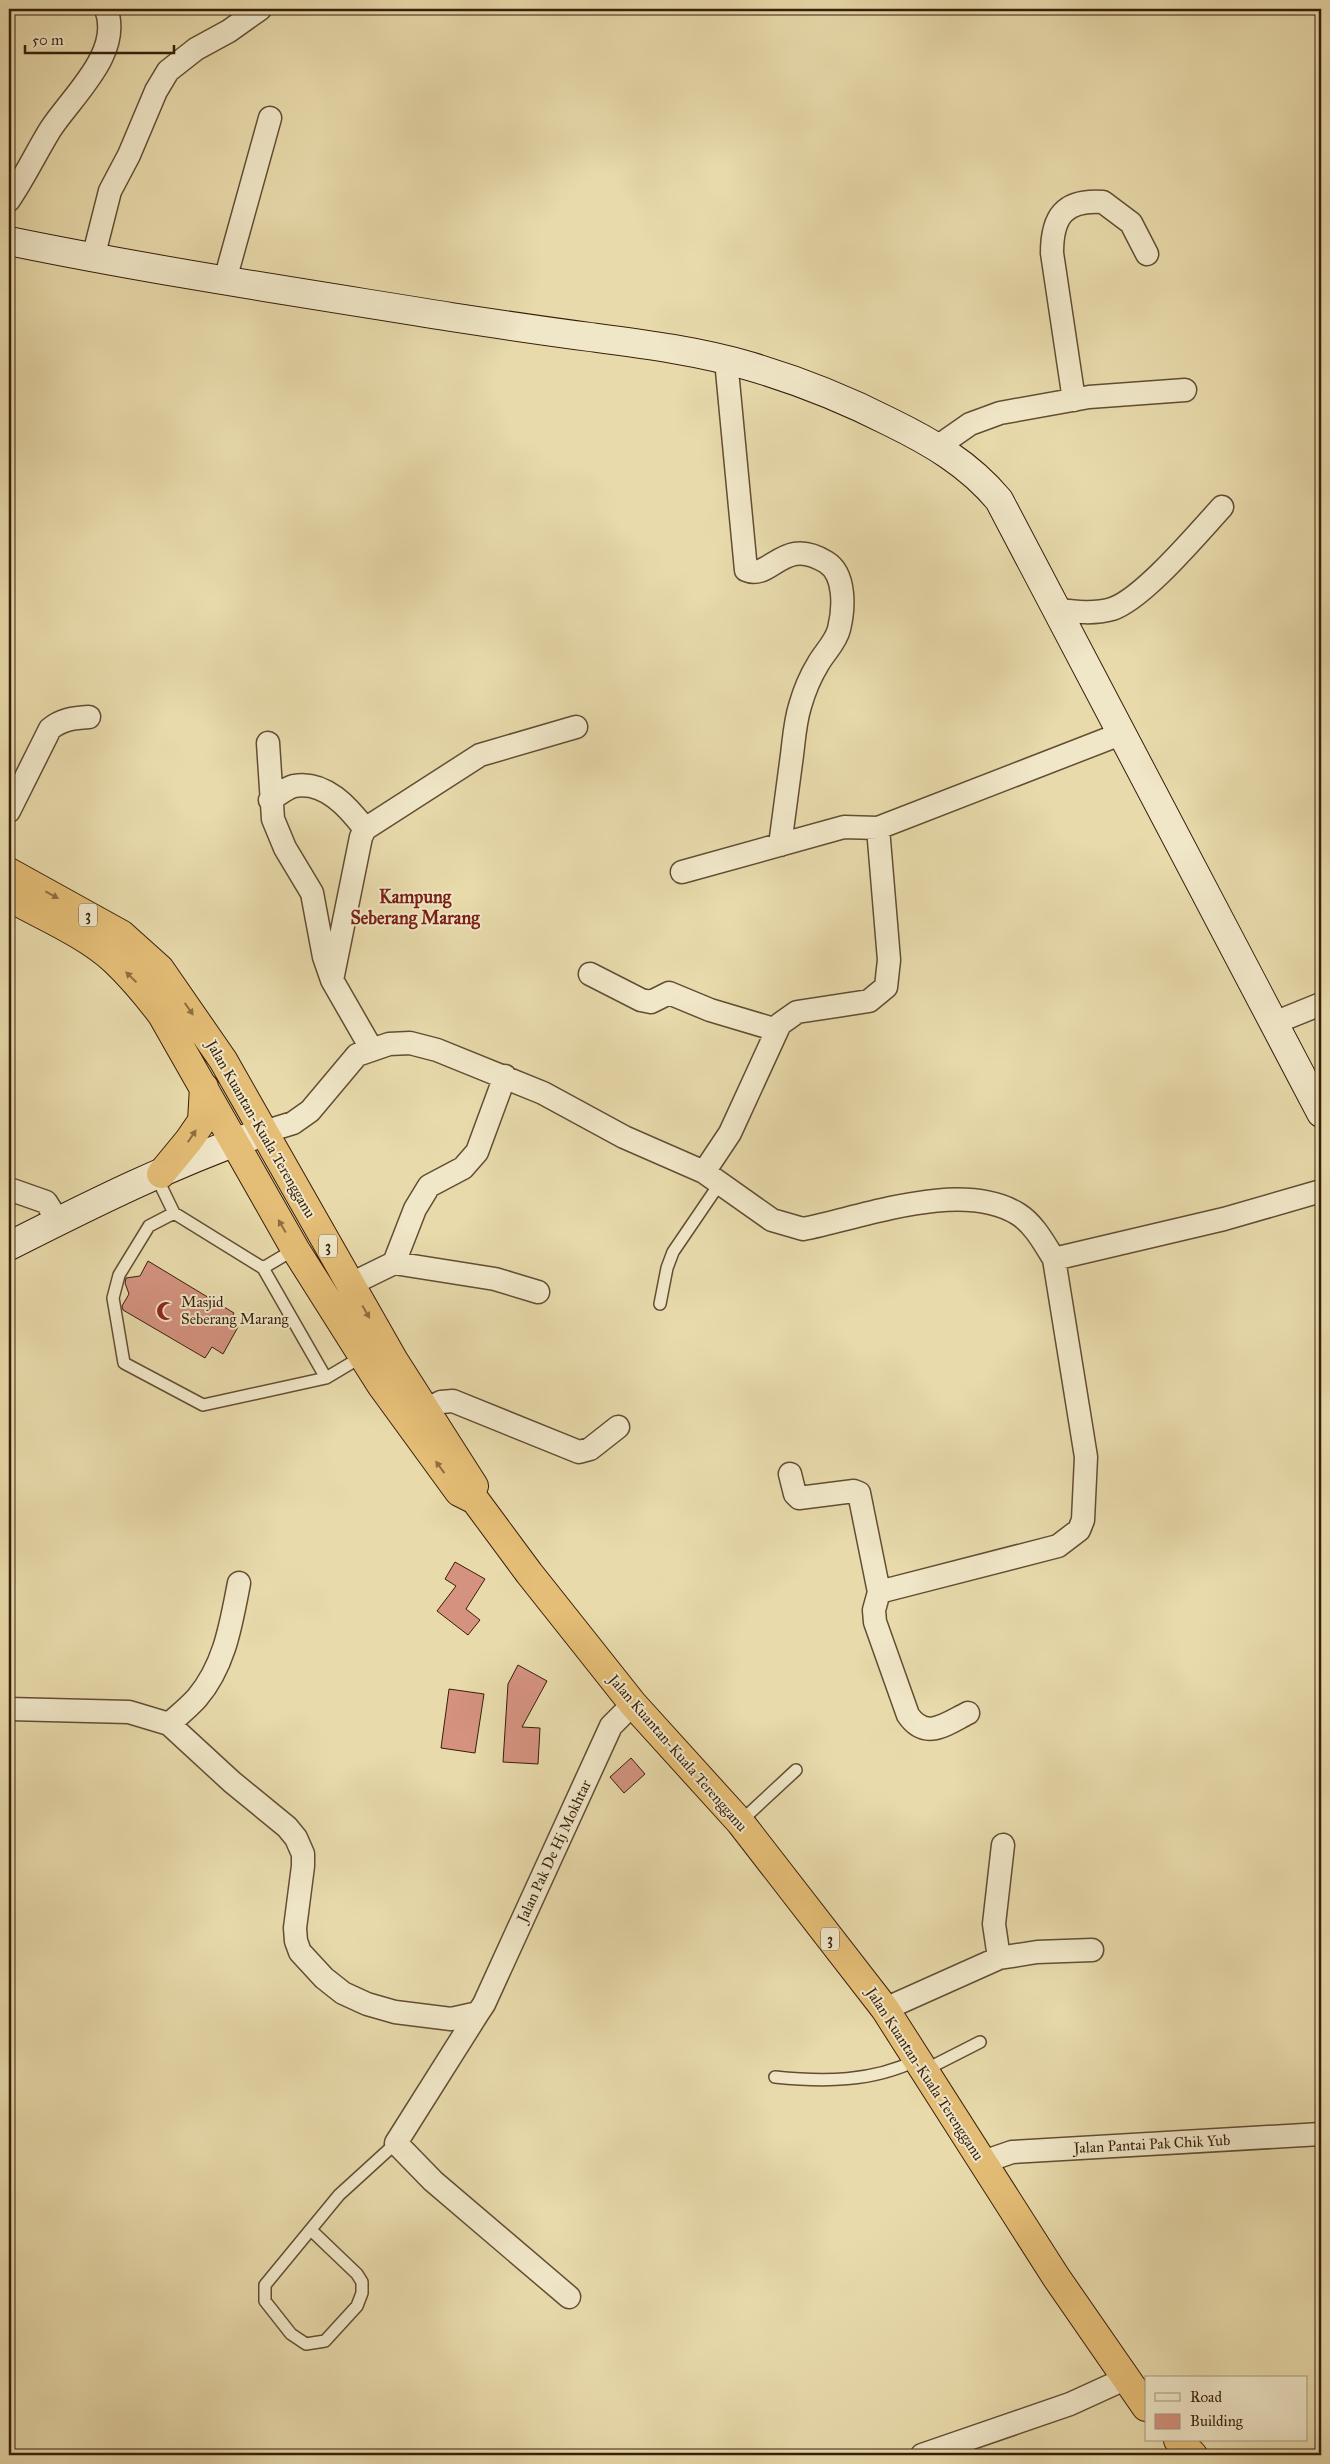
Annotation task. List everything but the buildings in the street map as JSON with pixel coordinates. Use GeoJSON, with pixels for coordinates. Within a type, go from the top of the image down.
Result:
{"type":"FeatureCollection","features":[{"type":"Feature","properties":{"kind":"highway","name":"Jalan Kuantan-Kuala Terengganu"},"geometry":{"type":"LineString","coordinates":[[9,872],[121,934],[160,970],[223,1060],[393,1359],[474,1484],[474,1500]]}},
{"type":"Feature","properties":{"kind":"highway","name":"Jalan Kuantan-Kuala Terengganu"},"geometry":{"type":"LineString","coordinates":[[9,897],[79,935],[112,959],[138,983],[162,1015],[295,1249],[381,1385],[459,1492],[474,1500],[528,1573],[633,1704],[740,1822],[885,2009],[1056,2277],[1145,2405]]}},
{"type":"Feature","properties":{"kind":"highway"},"geometry":{"type":"LineString","coordinates":[[158,1175],[190,1140],[202,1121],[204,1087]]}},
{"type":"Feature","properties":{"kind":"highway"},"geometry":{"type":"LineString","coordinates":[[1180,2442],[1193,2455]]}},
{"type":"Feature","properties":{"kind":"street"},"geometry":{"type":"LineString","coordinates":[[9,200],[56,121],[79,93],[103,56],[108,36],[106,9]]}},
{"type":"Feature","properties":{"kind":"street"},"geometry":{"type":"LineString","coordinates":[[93,258],[110,191],[129,155],[156,91],[168,70],[196,49],[229,31],[260,9]]}},
{"type":"Feature","properties":{"kind":"street"},"geometry":{"type":"LineString","coordinates":[[225,280],[270,118]]}},
{"type":"Feature","properties":{"kind":"street"},"geometry":{"type":"LineString","coordinates":[[1074,400],[1052,253],[1052,232],[1056,221],[1065,211],[1078,203],[1103,202],[1131,223],[1147,254]]}},
{"type":"Feature","properties":{"kind":"street"},"geometry":{"type":"LineString","coordinates":[[9,241],[93,258],[225,280],[522,328],[687,351],[749,366],[816,390],[874,414],[937,447],[967,467],[984,482],[999,500],[1321,1113]]}},
{"type":"Feature","properties":{"kind":"street"},"geometry":{"type":"LineString","coordinates":[[726,360],[746,570],[758,572],[792,553],[801,553],[813,555],[828,563],[836,570],[840,582],[841,604],[837,637],[816,667],[799,708],[780,845]]}},
{"type":"Feature","properties":{"kind":"street"},"geometry":{"type":"LineString","coordinates":[[937,447],[961,429],[981,419],[1000,413],[1074,400],[1185,390]]}},
{"type":"Feature","properties":{"kind":"street"},"geometry":{"type":"LineString","coordinates":[[1058,610],[1099,612],[1113,608],[1137,596],[1222,507]]}},
{"type":"Feature","properties":{"kind":"street"},"geometry":{"type":"LineString","coordinates":[[1073,638],[1093,621],[1099,612]]}},
{"type":"Feature","properties":{"kind":"street"},"geometry":{"type":"LineString","coordinates":[[9,811],[50,729],[57,723],[70,718],[89,717]]}},
{"type":"Feature","properties":{"kind":"street"},"geometry":{"type":"LineString","coordinates":[[332,980],[361,837],[365,829],[480,755],[576,727]]}},
{"type":"Feature","properties":{"kind":"street"},"geometry":{"type":"LineString","coordinates":[[682,872],[844,827],[878,828],[1123,733]]}},
{"type":"Feature","properties":{"kind":"street"},"geometry":{"type":"LineString","coordinates":[[268,743],[270,800],[273,819],[282,841],[312,893],[324,957],[332,980],[371,1048]]}},
{"type":"Feature","properties":{"kind":"street"},"geometry":{"type":"LineString","coordinates":[[270,800],[294,786],[306,786],[322,790],[341,801],[365,829]]}},
{"type":"Feature","properties":{"kind":"street"},"geometry":{"type":"LineString","coordinates":[[712,1177],[777,1030],[788,1017],[797,1012],[869,1001],[886,987],[889,960],[878,828]]}},
{"type":"Feature","properties":{"kind":"street"},"geometry":{"type":"LineString","coordinates":[[590,974],[641,1000],[652,1002],[669,993],[710,1010],[777,1030]]}},
{"type":"Feature","properties":{"kind":"street"},"geometry":{"type":"LineString","coordinates":[[1274,1023],[1321,1004]]}},
{"type":"Feature","properties":{"kind":"street"},"geometry":{"type":"LineString","coordinates":[[9,1246],[158,1175],[235,1142],[293,1123],[310,1111],[357,1055],[371,1048],[389,1044],[410,1044],[437,1050],[543,1093],[624,1137],[712,1177],[772,1220],[796,1228],[803,1229],[938,1200],[982,1202],[1002,1207],[1019,1215],[1036,1232],[1054,1258],[1086,1457],[1085,1508],[1079,1530],[1058,1546],[879,1592]]}},
{"type":"Feature","properties":{"kind":"street"},"geometry":{"type":"LineString","coordinates":[[394,1262],[415,1210],[429,1186],[463,1168],[477,1152],[505,1076]]}},
{"type":"Feature","properties":{"kind":"street"},"geometry":{"type":"LineString","coordinates":[[9,1189],[46,1202],[58,1221]]}},
{"type":"Feature","properties":{"kind":"street"},"geometry":{"type":"LineString","coordinates":[[1054,1258],[1224,1218],[1321,1191]]}},
{"type":"Feature","properties":{"kind":"street"},"geometry":{"type":"LineString","coordinates":[[351,1284],[394,1262],[495,1279],[538,1292]]}},
{"type":"Feature","properties":{"kind":"street"},"geometry":{"type":"LineString","coordinates":[[427,1409],[440,1402],[453,1401],[578,1452],[590,1449],[618,1427]]}},
{"type":"Feature","properties":{"kind":"street"},"geometry":{"type":"LineString","coordinates":[[790,1474],[795,1494],[800,1498],[854,1491],[859,1493],[879,1592],[874,1610],[875,1622],[908,1716],[912,1722],[918,1727],[931,1729],[968,1713]]}},
{"type":"Feature","properties":{"kind":"street"},"geometry":{"type":"LineString","coordinates":[[169,1724],[197,1698],[217,1668],[227,1641],[239,1583]]}},
{"type":"Feature","properties":{"kind":"street","name":"Jalan Pak De Hj Mokhtar"},"geometry":{"type":"LineString","coordinates":[[396,2143],[481,2009],[611,1726],[633,1704]]}},
{"type":"Feature","properties":{"kind":"street"},"geometry":{"type":"LineString","coordinates":[[9,1709],[129,1712],[169,1724],[232,1782],[288,1827],[296,1838],[303,1854],[295,1928],[296,1941],[300,1952],[324,1978],[343,1992],[366,2004],[395,2012],[451,2019],[481,2009]]}},
{"type":"Feature","properties":{"kind":"street"},"geometry":{"type":"LineString","coordinates":[[999,1958],[994,1924],[1002,1845]]}},
{"type":"Feature","properties":{"kind":"street"},"geometry":{"type":"LineString","coordinates":[[885,2009],[999,1958],[1037,1952],[1092,1950]]}},
{"type":"Feature","properties":{"kind":"street","name":"Jalan Pantai Pak Chik Yub"},"geometry":{"type":"LineString","coordinates":[[983,2162],[1012,2152],[1321,2134]]}},
{"type":"Feature","properties":{"kind":"street"},"geometry":{"type":"LineString","coordinates":[[396,2143],[433,2181],[569,2297]]}},
{"type":"Feature","properties":{"kind":"street"},"geometry":{"type":"LineString","coordinates":[[922,2455],[1054,2410],[1127,2378]]}},
{"type":"Feature","properties":{"kind":"lane"},"geometry":{"type":"LineString","coordinates":[[158,1175],[174,1213],[263,1268],[326,1378]]}},
{"type":"Feature","properties":{"kind":"lane"},"geometry":{"type":"LineString","coordinates":[[660,1304],[666,1268],[712,1177]]}},
{"type":"Feature","properties":{"kind":"lane"},"geometry":{"type":"LineString","coordinates":[[174,1213],[149,1226],[118,1275],[113,1298],[124,1363],[203,1405],[326,1378],[363,1356]]}},
{"type":"Feature","properties":{"kind":"lane"},"geometry":{"type":"LineString","coordinates":[[263,1268],[295,1249]]}},
{"type":"Feature","properties":{"kind":"lane"},"geometry":{"type":"LineString","coordinates":[[740,1822],[796,1770]]}},
{"type":"Feature","properties":{"kind":"lane"},"geometry":{"type":"LineString","coordinates":[[775,2077],[820,2082],[844,2080],[922,2065],[980,2042]]}},
{"type":"Feature","properties":{"kind":"lane"},"geometry":{"type":"LineString","coordinates":[[311,2230],[357,2274],[362,2282],[362,2293],[356,2306],[324,2341],[306,2344],[292,2334],[265,2300],[263,2293],[265,2285],[339,2195],[396,2143]]}},
{"type":"Feature","properties":{"kind":"place","name":"Masjid Seberang Marang"},"geometry":{"type":"Point","coordinates":[166,1311]}},
{"type":"Feature","properties":{"kind":"district","name":"Kampung Seberang Marang"},"geometry":{"type":"Point","coordinates":[415,908]}}]}
